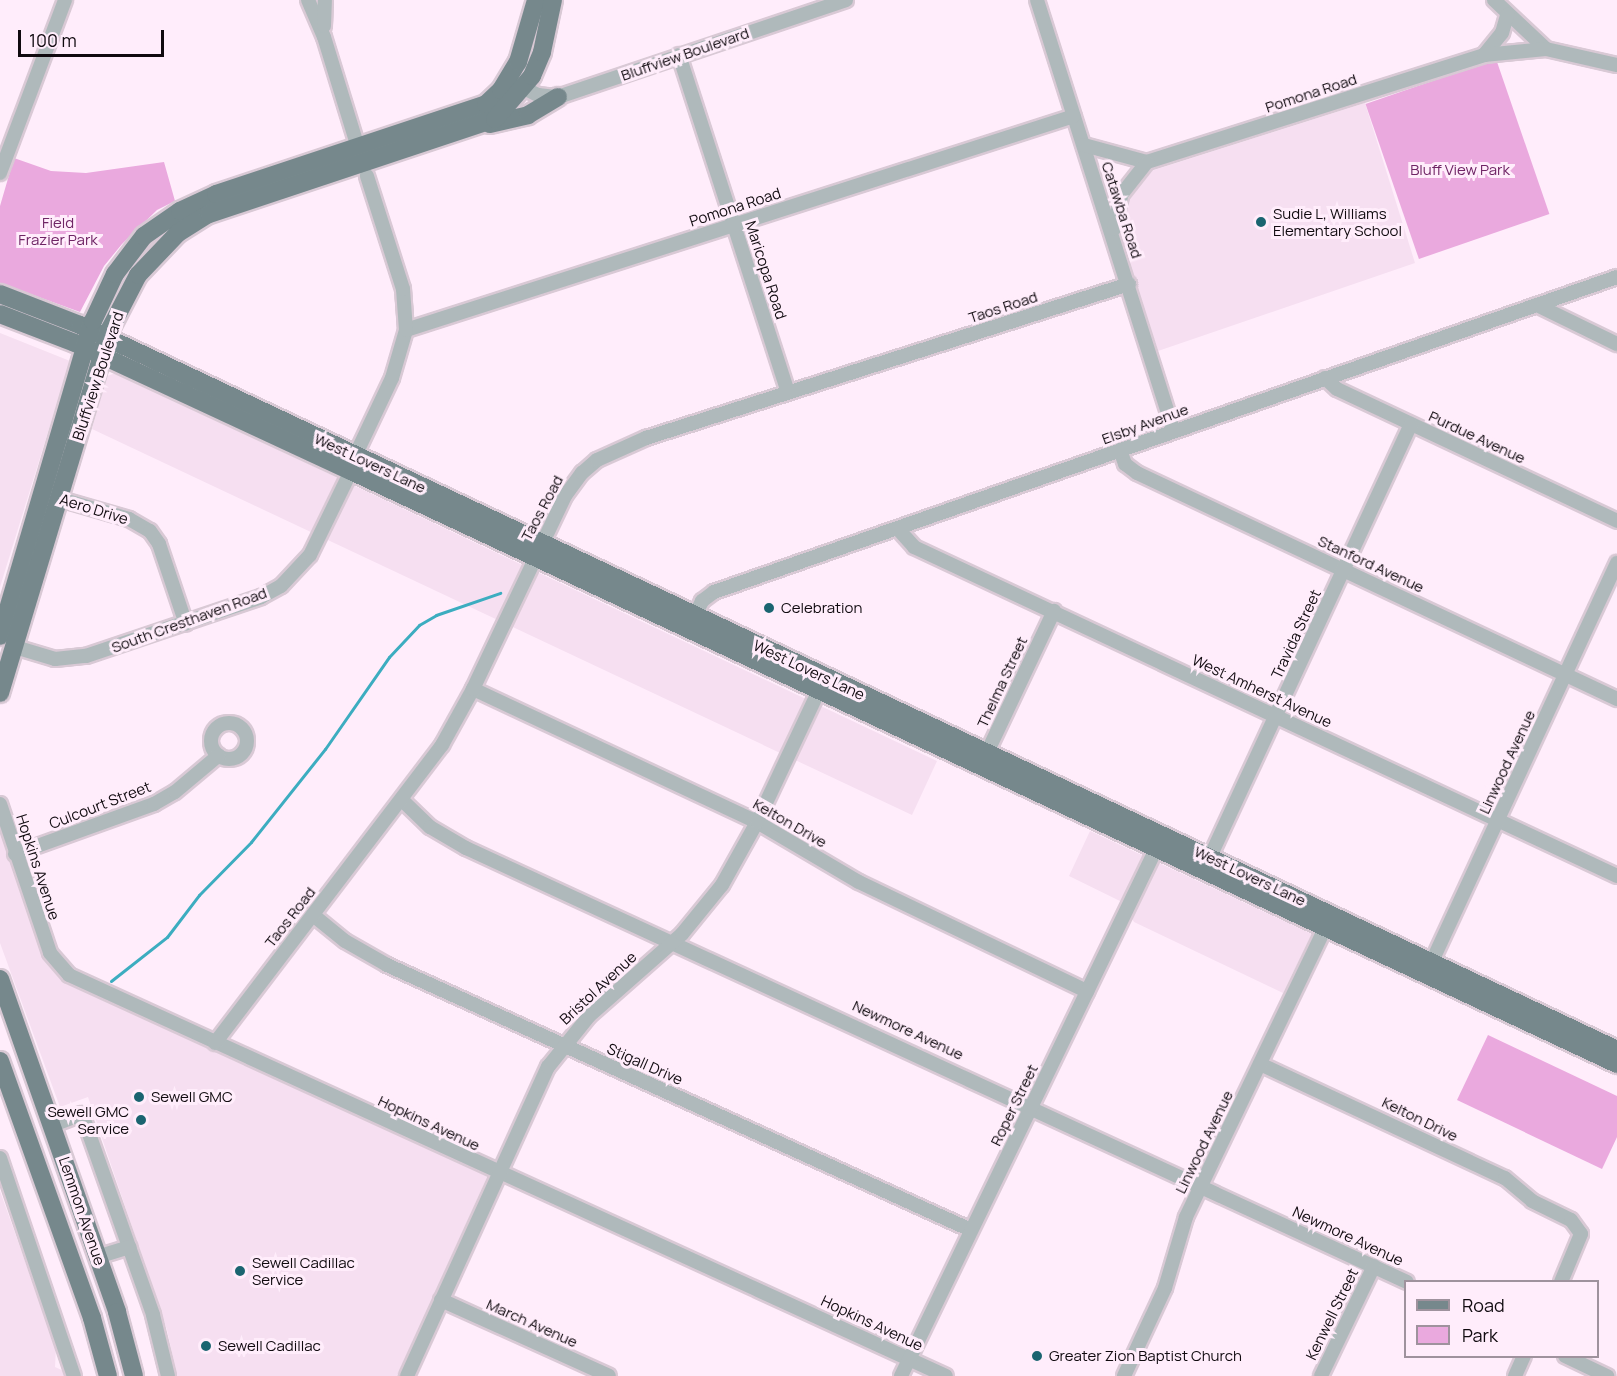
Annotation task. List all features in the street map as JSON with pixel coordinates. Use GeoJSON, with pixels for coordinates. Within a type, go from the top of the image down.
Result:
{"type":"FeatureCollection","features":[{"type":"Feature","properties":{"kind":"main road"},"geometry":{"type":"LineString","coordinates":[[516,84],[536,0]]}},
{"type":"Feature","properties":{"kind":"main road"},"geometry":{"type":"LineString","coordinates":[[516,84],[542,52],[554,0]]}},
{"type":"Feature","properties":{"kind":"main road","name":"Bluffview Boulevard"},"geometry":{"type":"LineString","coordinates":[[0,693],[8,645],[60,499],[105,348],[122,300],[138,276],[178,233],[209,214],[485,124],[516,84]]}},
{"type":"Feature","properties":{"kind":"main road","name":"Bluffview Boulevard"},"geometry":{"type":"LineString","coordinates":[[0,636],[87,339],[115,274],[144,236],[162,222],[216,195],[363,162],[486,104],[516,84]]}},
{"type":"Feature","properties":{"kind":"main road"},"geometry":{"type":"LineString","coordinates":[[485,124],[528,115],[558,97]]}},
{"type":"Feature","properties":{"kind":"main road","name":"West Lovers Lane"},"geometry":{"type":"LineString","coordinates":[[0,294],[105,348],[1503,1003],[1617,1064]]}},
{"type":"Feature","properties":{"kind":"main road","name":"West Lovers Lane"},"geometry":{"type":"LineString","coordinates":[[0,314],[87,339]]}},
{"type":"Feature","properties":{"kind":"main road","name":"Aero Drive"},"geometry":{"type":"LineString","coordinates":[[42,493],[60,499]]}},
{"type":"Feature","properties":{"kind":"main road","name":"Lemmon Avenue"},"geometry":{"type":"LineString","coordinates":[[0,980],[97,1257],[134,1376]]}},
{"type":"Feature","properties":{"kind":"main road","name":"West Lovers Lane"},"geometry":{"type":"LineString","coordinates":[[1503,1003],[1617,1050]]}},
{"type":"Feature","properties":{"kind":"main road","name":"Lemmon Avenue"},"geometry":{"type":"LineString","coordinates":[[0,1061],[92,1318],[108,1376]]}},
{"type":"Feature","properties":{"kind":"main road"},"geometry":{"type":"LineString","coordinates":[[27,1135],[52,1125]]}},
{"type":"Feature","properties":{"kind":"street"},"geometry":{"type":"LineString","coordinates":[[0,173],[65,0]]}},
{"type":"Feature","properties":{"kind":"street"},"geometry":{"type":"LineString","coordinates":[[309,0],[324,38],[403,289],[406,330]]}},
{"type":"Feature","properties":{"kind":"street"},"geometry":{"type":"LineString","coordinates":[[324,38],[325,0]]}},
{"type":"Feature","properties":{"kind":"street","name":"Bluffview Boulevard"},"geometry":{"type":"LineString","coordinates":[[558,97],[846,0]]}},
{"type":"Feature","properties":{"kind":"street","name":"Catawba Road"},"geometry":{"type":"LineString","coordinates":[[1037,0],[1174,430]]}},
{"type":"Feature","properties":{"kind":"street"},"geometry":{"type":"LineString","coordinates":[[1494,0],[1546,49],[1617,65]]}},
{"type":"Feature","properties":{"kind":"street"},"geometry":{"type":"LineString","coordinates":[[1484,54],[1502,33],[1508,15]]}},
{"type":"Feature","properties":{"kind":"street","name":"Pomona Road"},"geometry":{"type":"LineString","coordinates":[[1147,162],[1484,54],[1546,49]]}},
{"type":"Feature","properties":{"kind":"street","name":"Maricopa Road"},"geometry":{"type":"LineString","coordinates":[[679,55],[788,392]]}},
{"type":"Feature","properties":{"kind":"street"},"geometry":{"type":"LineString","coordinates":[[516,84],[548,98],[558,97]]}},
{"type":"Feature","properties":{"kind":"street","name":"Pomona Road"},"geometry":{"type":"LineString","coordinates":[[406,330],[1074,116]]}},
{"type":"Feature","properties":{"kind":"street"},"geometry":{"type":"LineString","coordinates":[[1084,146],[1147,162],[1132,178],[1116,207],[1115,243]]}},
{"type":"Feature","properties":{"kind":"street","name":"Elsby Avenue"},"geometry":{"type":"LineString","coordinates":[[691,622],[702,601],[714,592],[1617,277]]}},
{"type":"Feature","properties":{"kind":"street","name":"Taos Road"},"geometry":{"type":"LineString","coordinates":[[215,1043],[442,745],[473,689],[538,550],[573,482],[597,460],[646,438],[1129,284]]}},
{"type":"Feature","properties":{"kind":"street"},"geometry":{"type":"LineString","coordinates":[[1536,305],[1617,344]]}},
{"type":"Feature","properties":{"kind":"street","name":"South Cresthaven Road"},"geometry":{"type":"LineString","coordinates":[[8,645],[55,659],[70,659],[186,624],[261,597],[297,572],[320,539],[392,378],[406,330]]}},
{"type":"Feature","properties":{"kind":"street","name":"Purdue Avenue"},"geometry":{"type":"LineString","coordinates":[[1325,378],[1336,389],[1617,521]]}},
{"type":"Feature","properties":{"kind":"street","name":"Travida Street"},"geometry":{"type":"LineString","coordinates":[[1207,864],[1411,424]]}},
{"type":"Feature","properties":{"kind":"street","name":"Stanford Avenue"},"geometry":{"type":"LineString","coordinates":[[1120,450],[1125,464],[1137,473],[1617,699]]}},
{"type":"Feature","properties":{"kind":"street","name":"Aero Drive"},"geometry":{"type":"LineString","coordinates":[[60,499],[129,519],[150,531],[159,544],[186,624]]}},
{"type":"Feature","properties":{"kind":"street","name":"West Amherst Avenue"},"geometry":{"type":"LineString","coordinates":[[898,529],[914,547],[1617,876]]}},
{"type":"Feature","properties":{"kind":"street","name":"Linwood Avenue"},"geometry":{"type":"LineString","coordinates":[[1429,968],[1617,563]]}},
{"type":"Feature","properties":{"kind":"street","name":"Thelma Street"},"geometry":{"type":"LineString","coordinates":[[984,760],[1054,611]]}},
{"type":"Feature","properties":{"kind":"street","name":"Bristol Avenue"},"geometry":{"type":"LineString","coordinates":[[407,1376],[535,1092],[563,1045],[589,1016],[674,941],[722,885],[757,822],[822,684]]}},
{"type":"Feature","properties":{"kind":"street","name":"Kelton Drive"},"geometry":{"type":"LineString","coordinates":[[473,689],[757,822],[859,882],[1087,991]]}},
{"type":"Feature","properties":{"kind":"street","name":"Culcourt Street"},"geometry":{"type":"LineString","coordinates":[[15,854],[154,804],[175,792],[219,755]]}},
{"type":"Feature","properties":{"kind":"street","name":"Newmore Avenue"},"geometry":{"type":"LineString","coordinates":[[402,800],[430,827],[466,848],[674,941],[1405,1280]]}},
{"type":"Feature","properties":{"kind":"street","name":"Hopkins Avenue"},"geometry":{"type":"LineString","coordinates":[[0,804],[50,953],[60,969],[215,1043],[946,1376]]}},
{"type":"Feature","properties":{"kind":"street","name":"Roper Street"},"geometry":{"type":"LineString","coordinates":[[901,1376],[1159,842]]}},
{"type":"Feature","properties":{"kind":"street","name":"Stigall Drive"},"geometry":{"type":"LineString","coordinates":[[313,915],[379,961],[971,1230]]}},
{"type":"Feature","properties":{"kind":"street","name":"Linwood Avenue"},"geometry":{"type":"LineString","coordinates":[[1124,1376],[1165,1288],[1181,1231],[1201,1185],[1329,922]]}},
{"type":"Feature","properties":{"kind":"street","name":"Kelton Drive"},"geometry":{"type":"LineString","coordinates":[[1260,1064],[1505,1179],[1532,1201],[1576,1224],[1581,1234],[1561,1280]]}},
{"type":"Feature","properties":{"kind":"street"},"geometry":{"type":"LineString","coordinates":[[52,1125],[82,1114],[129,1247],[168,1376]]}},
{"type":"Feature","properties":{"kind":"street"},"geometry":{"type":"LineString","coordinates":[[0,1158],[74,1376]]}},
{"type":"Feature","properties":{"kind":"street"},"geometry":{"type":"LineString","coordinates":[[97,1257],[129,1247]]}},
{"type":"Feature","properties":{"kind":"street","name":"Kenwell Street"},"geometry":{"type":"LineString","coordinates":[[1321,1376],[1374,1266]]}},
{"type":"Feature","properties":{"kind":"street","name":"March Avenue"},"geometry":{"type":"LineString","coordinates":[[441,1300],[609,1376]]}},
{"type":"Feature","properties":{"kind":"street"},"geometry":{"type":"LineString","coordinates":[[1515,1376],[1523,1358]]}},
{"type":"Feature","properties":{"kind":"street"},"geometry":{"type":"LineString","coordinates":[[1569,1358],[1607,1376]]}},
{"type":"Feature","properties":{"kind":"shaded area","name":"Sudie L, Williams Elementary School"},"geometry":{"type":"Polygon","coordinates":[[[1365,103],[1415,263],[1158,351],[1119,231],[1126,197],[1136,182],[1151,171],[1365,103]]]}},
{"type":"Feature","properties":{"kind":"shaded area"},"geometry":{"type":"Polygon","coordinates":[[[0,333],[70,361],[0,587],[0,333]]]}},
{"type":"Feature","properties":{"kind":"shaded area"},"geometry":{"type":"Polygon","coordinates":[[[116,373],[937,761],[912,815],[92,429],[107,376],[116,373]]]}},
{"type":"Feature","properties":{"kind":"shaded area"},"geometry":{"type":"Polygon","coordinates":[[[0,830],[49,964],[69,982],[483,1170],[487,1177],[398,1376],[177,1376],[167,1330],[88,1097],[60,1107],[0,943],[0,830]]]}},
{"type":"Feature","properties":{"kind":"shaded area"},"geometry":{"type":"Polygon","coordinates":[[[1090,831],[1312,934],[1283,993],[1134,922],[1122,902],[1069,876],[1090,831]]]}},
{"type":"Feature","properties":{"kind":"shaded area"},"geometry":{"type":"Polygon","coordinates":[[[0,1191],[56,1348],[55,1367],[66,1372],[66,1376],[0,1376],[0,1191]]]}},
{"type":"Feature","properties":{"kind":"green space","name":"Bluff View Park"},"geometry":{"type":"Polygon","coordinates":[[[1496,59],[1549,214],[1419,259],[1366,104],[1496,59]]]}},
{"type":"Feature","properties":{"kind":"green space","name":"Field Frazier Park"},"geometry":{"type":"Polygon","coordinates":[[[14,158],[51,171],[86,173],[164,162],[175,201],[157,210],[122,244],[104,266],[80,312],[0,283],[0,206],[14,158]]]}},
{"type":"Feature","properties":{"kind":"green space"},"geometry":{"type":"Polygon","coordinates":[[[1488,1035],[1617,1096],[1617,1137],[1602,1169],[1457,1100],[1488,1035]]]}},
{"type":"Feature","properties":{"kind":"waterway"},"geometry":{"type":"LineString","coordinates":[[111,981],[167,937],[199,895],[251,842],[325,749],[389,657],[419,625],[436,615],[500,593]]}},
{"type":"Feature","properties":{"kind":"place","name":"Sudie L, Williams Elementary School"},"geometry":{"type":"Point","coordinates":[1261,222]}},
{"type":"Feature","properties":{"kind":"place","name":"Celebration"},"geometry":{"type":"Point","coordinates":[769,608]}},
{"type":"Feature","properties":{"kind":"place","name":"Sewell GMC"},"geometry":{"type":"Point","coordinates":[139,1097]}},
{"type":"Feature","properties":{"kind":"place","name":"Sewell GMC Service"},"geometry":{"type":"Point","coordinates":[141,1120]}},
{"type":"Feature","properties":{"kind":"place","name":"Sewell Cadillac Service"},"geometry":{"type":"Point","coordinates":[240,1271]}},
{"type":"Feature","properties":{"kind":"place","name":"Sewell Cadillac"},"geometry":{"type":"Point","coordinates":[206,1346]}},
{"type":"Feature","properties":{"kind":"place","name":"Greater Zion Baptist Church"},"geometry":{"type":"Point","coordinates":[1037,1356]}}]}
